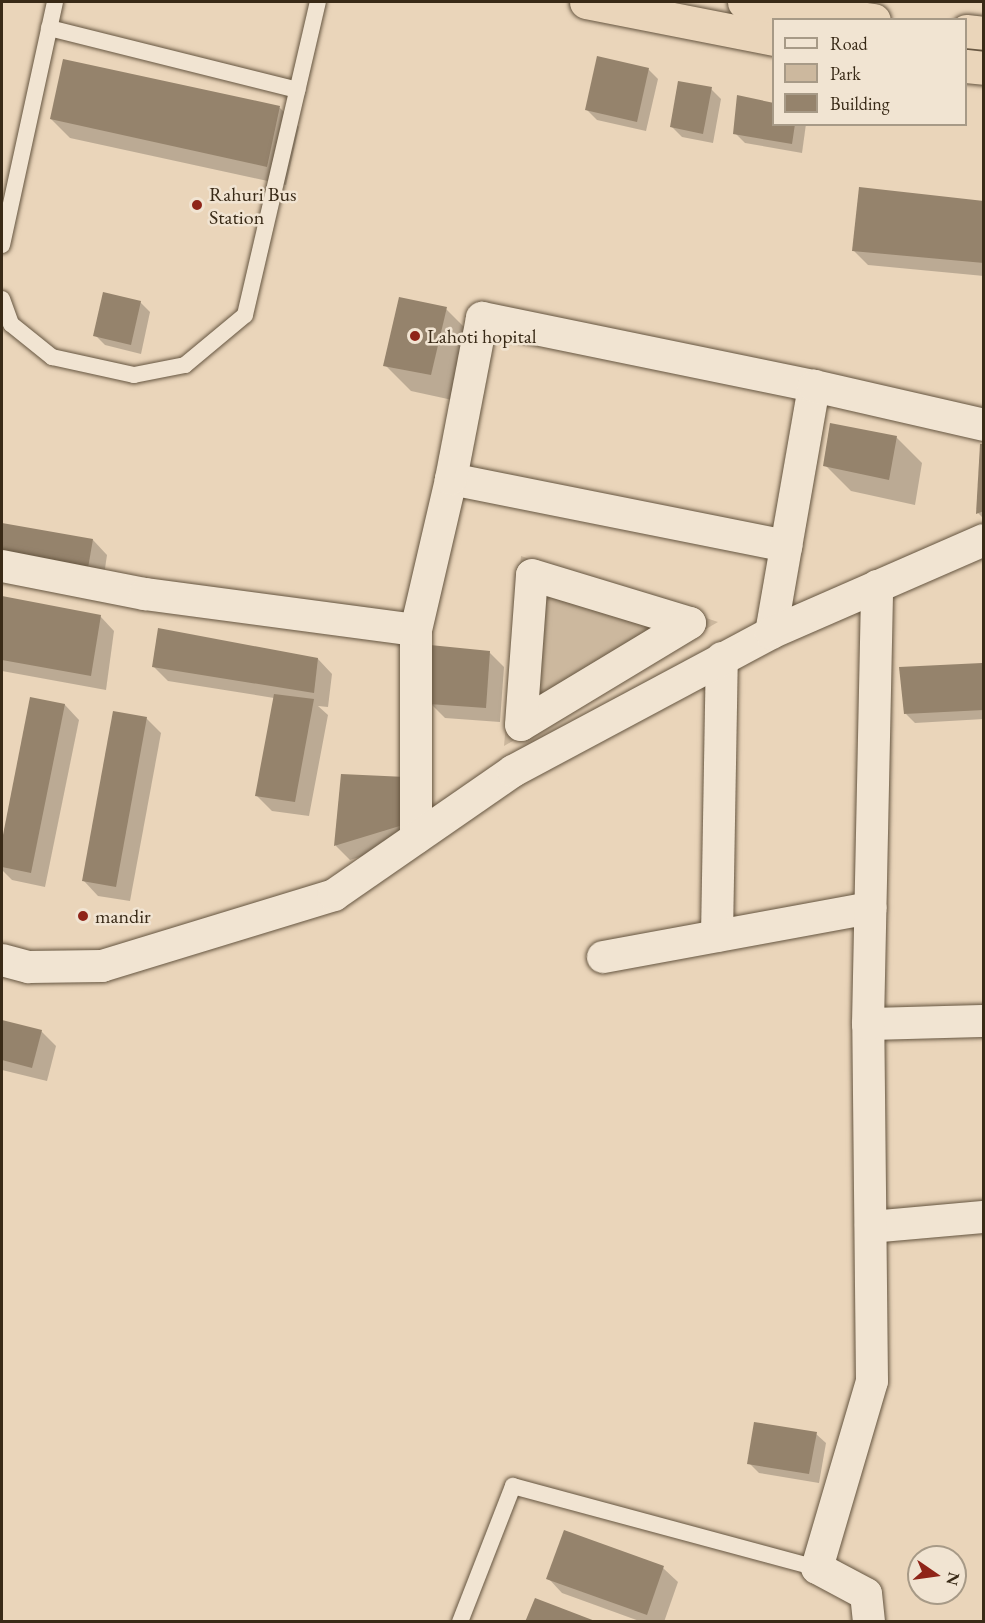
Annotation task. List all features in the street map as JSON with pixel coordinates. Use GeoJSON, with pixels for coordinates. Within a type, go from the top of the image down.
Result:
{"type":"FeatureCollection","features":[{"type":"Feature","properties":{"kind":"highway"},"geometry":{"type":"LineString","coordinates":[[586,2],[726,16],[772,38]]}},
{"type":"Feature","properties":{"kind":"highway"},"geometry":{"type":"LineString","coordinates":[[744,2],[860,18]]}},
{"type":"Feature","properties":{"kind":"highway"},"geometry":{"type":"LineString","coordinates":[[967,31],[984,33]]}},
{"type":"Feature","properties":{"kind":"highway"},"geometry":{"type":"LineString","coordinates":[[967,66],[984,68]]}},
{"type":"Feature","properties":{"kind":"street"},"geometry":{"type":"LineString","coordinates":[[416,838],[416,630],[451,479],[482,318],[814,386],[984,425]]}},
{"type":"Feature","properties":{"kind":"street"},"geometry":{"type":"LineString","coordinates":[[771,633],[814,386]]}},
{"type":"Feature","properties":{"kind":"street"},"geometry":{"type":"LineString","coordinates":[[451,479],[786,546]]}},
{"type":"Feature","properties":{"kind":"street"},"geometry":{"type":"LineString","coordinates":[[2,960],[29,967],[102,966],[334,895],[513,771],[771,633],[984,540]]}},
{"type":"Feature","properties":{"kind":"street"},"geometry":{"type":"LineString","coordinates":[[2,566],[145,594],[416,630]]}},
{"type":"Feature","properties":{"kind":"street"},"geometry":{"type":"LineString","coordinates":[[532,575],[690,623],[660,641],[521,725],[532,575]]}},
{"type":"Feature","properties":{"kind":"street"},"geometry":{"type":"LineString","coordinates":[[869,1622],[867,1594],[817,1568],[872,1381],[868,1024],[877,586]]}},
{"type":"Feature","properties":{"kind":"street"},"geometry":{"type":"LineString","coordinates":[[717,936],[722,658]]}},
{"type":"Feature","properties":{"kind":"street"},"geometry":{"type":"LineString","coordinates":[[603,957],[871,908]]}},
{"type":"Feature","properties":{"kind":"street"},"geometry":{"type":"LineString","coordinates":[[868,1024],[984,1021]]}},
{"type":"Feature","properties":{"kind":"street"},"geometry":{"type":"LineString","coordinates":[[871,1227],[984,1217]]}},
{"type":"Feature","properties":{"kind":"lane"},"geometry":{"type":"LineString","coordinates":[[2,245],[55,2]]}},
{"type":"Feature","properties":{"kind":"lane"},"geometry":{"type":"LineString","coordinates":[[2,298],[11,324],[52,357],[134,375],[184,365],[245,315],[318,2]]}},
{"type":"Feature","properties":{"kind":"lane"},"geometry":{"type":"LineString","coordinates":[[49,28],[297,90]]}},
{"type":"Feature","properties":{"kind":"lane"},"geometry":{"type":"LineString","coordinates":[[460,1622],[513,1486],[817,1568]]}},
{"type":"Feature","properties":{"kind":"green space"},"geometry":{"type":"Polygon","coordinates":[[[521,556],[718,622],[504,746],[521,556]]]}},
{"type":"Feature","properties":{"kind":"building"},"geometry":{"type":"Polygon","coordinates":[[[597,56],[649,68],[637,122],[585,110],[597,56]]]}},
{"type":"Feature","properties":{"kind":"building"},"geometry":{"type":"Polygon","coordinates":[[[63,59],[280,106],[267,167],[50,119],[63,59]]]}},
{"type":"Feature","properties":{"kind":"building"},"geometry":{"type":"Polygon","coordinates":[[[678,81],[712,87],[703,134],[670,127],[678,81]]]}},
{"type":"Feature","properties":{"kind":"building"},"geometry":{"type":"Polygon","coordinates":[[[737,95],[772,103],[772,126],[795,126],[792,144],[733,134],[737,95]]]}},
{"type":"Feature","properties":{"kind":"building"},"geometry":{"type":"Polygon","coordinates":[[[859,187],[984,201],[984,263],[852,251],[859,187]]]}},
{"type":"Feature","properties":{"kind":"building"},"geometry":{"type":"Polygon","coordinates":[[[103,292],[141,301],[131,345],[93,336],[103,292]]]}},
{"type":"Feature","properties":{"kind":"building","name":"Lahoti hopital"},"geometry":{"type":"Polygon","coordinates":[[[399,297],[447,307],[431,375],[383,366],[399,297]]]}},
{"type":"Feature","properties":{"kind":"building"},"geometry":{"type":"Polygon","coordinates":[[[830,423],[897,436],[889,480],[823,466],[830,423]]]}},
{"type":"Feature","properties":{"kind":"building"},"geometry":{"type":"Polygon","coordinates":[[[980,444],[984,444],[984,511],[976,514],[980,444]]]}},
{"type":"Feature","properties":{"kind":"building"},"geometry":{"type":"Polygon","coordinates":[[[2,523],[93,539],[88,568],[2,553],[2,523]]]}},
{"type":"Feature","properties":{"kind":"building"},"geometry":{"type":"Polygon","coordinates":[[[2,596],[101,615],[91,676],[2,660],[2,596]]]}},
{"type":"Feature","properties":{"kind":"building"},"geometry":{"type":"Polygon","coordinates":[[[158,628],[318,658],[314,693],[152,667],[158,628]]]}},
{"type":"Feature","properties":{"kind":"building"},"geometry":{"type":"Polygon","coordinates":[[[430,645],[490,651],[486,708],[429,704],[430,645]]]}},
{"type":"Feature","properties":{"kind":"building"},"geometry":{"type":"Polygon","coordinates":[[[982,663],[984,710],[904,714],[899,667],[982,663]]]}},
{"type":"Feature","properties":{"kind":"building"},"geometry":{"type":"Polygon","coordinates":[[[274,694],[314,699],[295,802],[255,796],[274,694]]]}},
{"type":"Feature","properties":{"kind":"building"},"geometry":{"type":"Polygon","coordinates":[[[30,697],[65,704],[31,873],[2,867],[2,840],[30,697]]]}},
{"type":"Feature","properties":{"kind":"building"},"geometry":{"type":"Polygon","coordinates":[[[113,711],[147,717],[116,887],[82,881],[113,711]]]}},
{"type":"Feature","properties":{"kind":"building"},"geometry":{"type":"Polygon","coordinates":[[[341,774],[406,777],[403,825],[334,846],[341,774]]]}},
{"type":"Feature","properties":{"kind":"building"},"geometry":{"type":"Polygon","coordinates":[[[2,1020],[42,1030],[32,1068],[2,1060],[2,1020]]]}},
{"type":"Feature","properties":{"kind":"building"},"geometry":{"type":"Polygon","coordinates":[[[754,1422],[817,1432],[809,1474],[747,1464],[754,1422]]]}},
{"type":"Feature","properties":{"kind":"building"},"geometry":{"type":"Polygon","coordinates":[[[564,1530],[664,1566],[647,1615],[546,1579],[564,1530]]]}},
{"type":"Feature","properties":{"kind":"building"},"geometry":{"type":"Polygon","coordinates":[[[535,1598],[595,1621],[525,1622],[535,1598]]]}},
{"type":"Feature","properties":{"kind":"place","name":"Rahuri Bus Station"},"geometry":{"type":"Point","coordinates":[197,205]}},
{"type":"Feature","properties":{"kind":"place","name":"Lahoti hopital"},"geometry":{"type":"Point","coordinates":[415,336]}},
{"type":"Feature","properties":{"kind":"place","name":"mandir"},"geometry":{"type":"Point","coordinates":[83,916]}}]}
